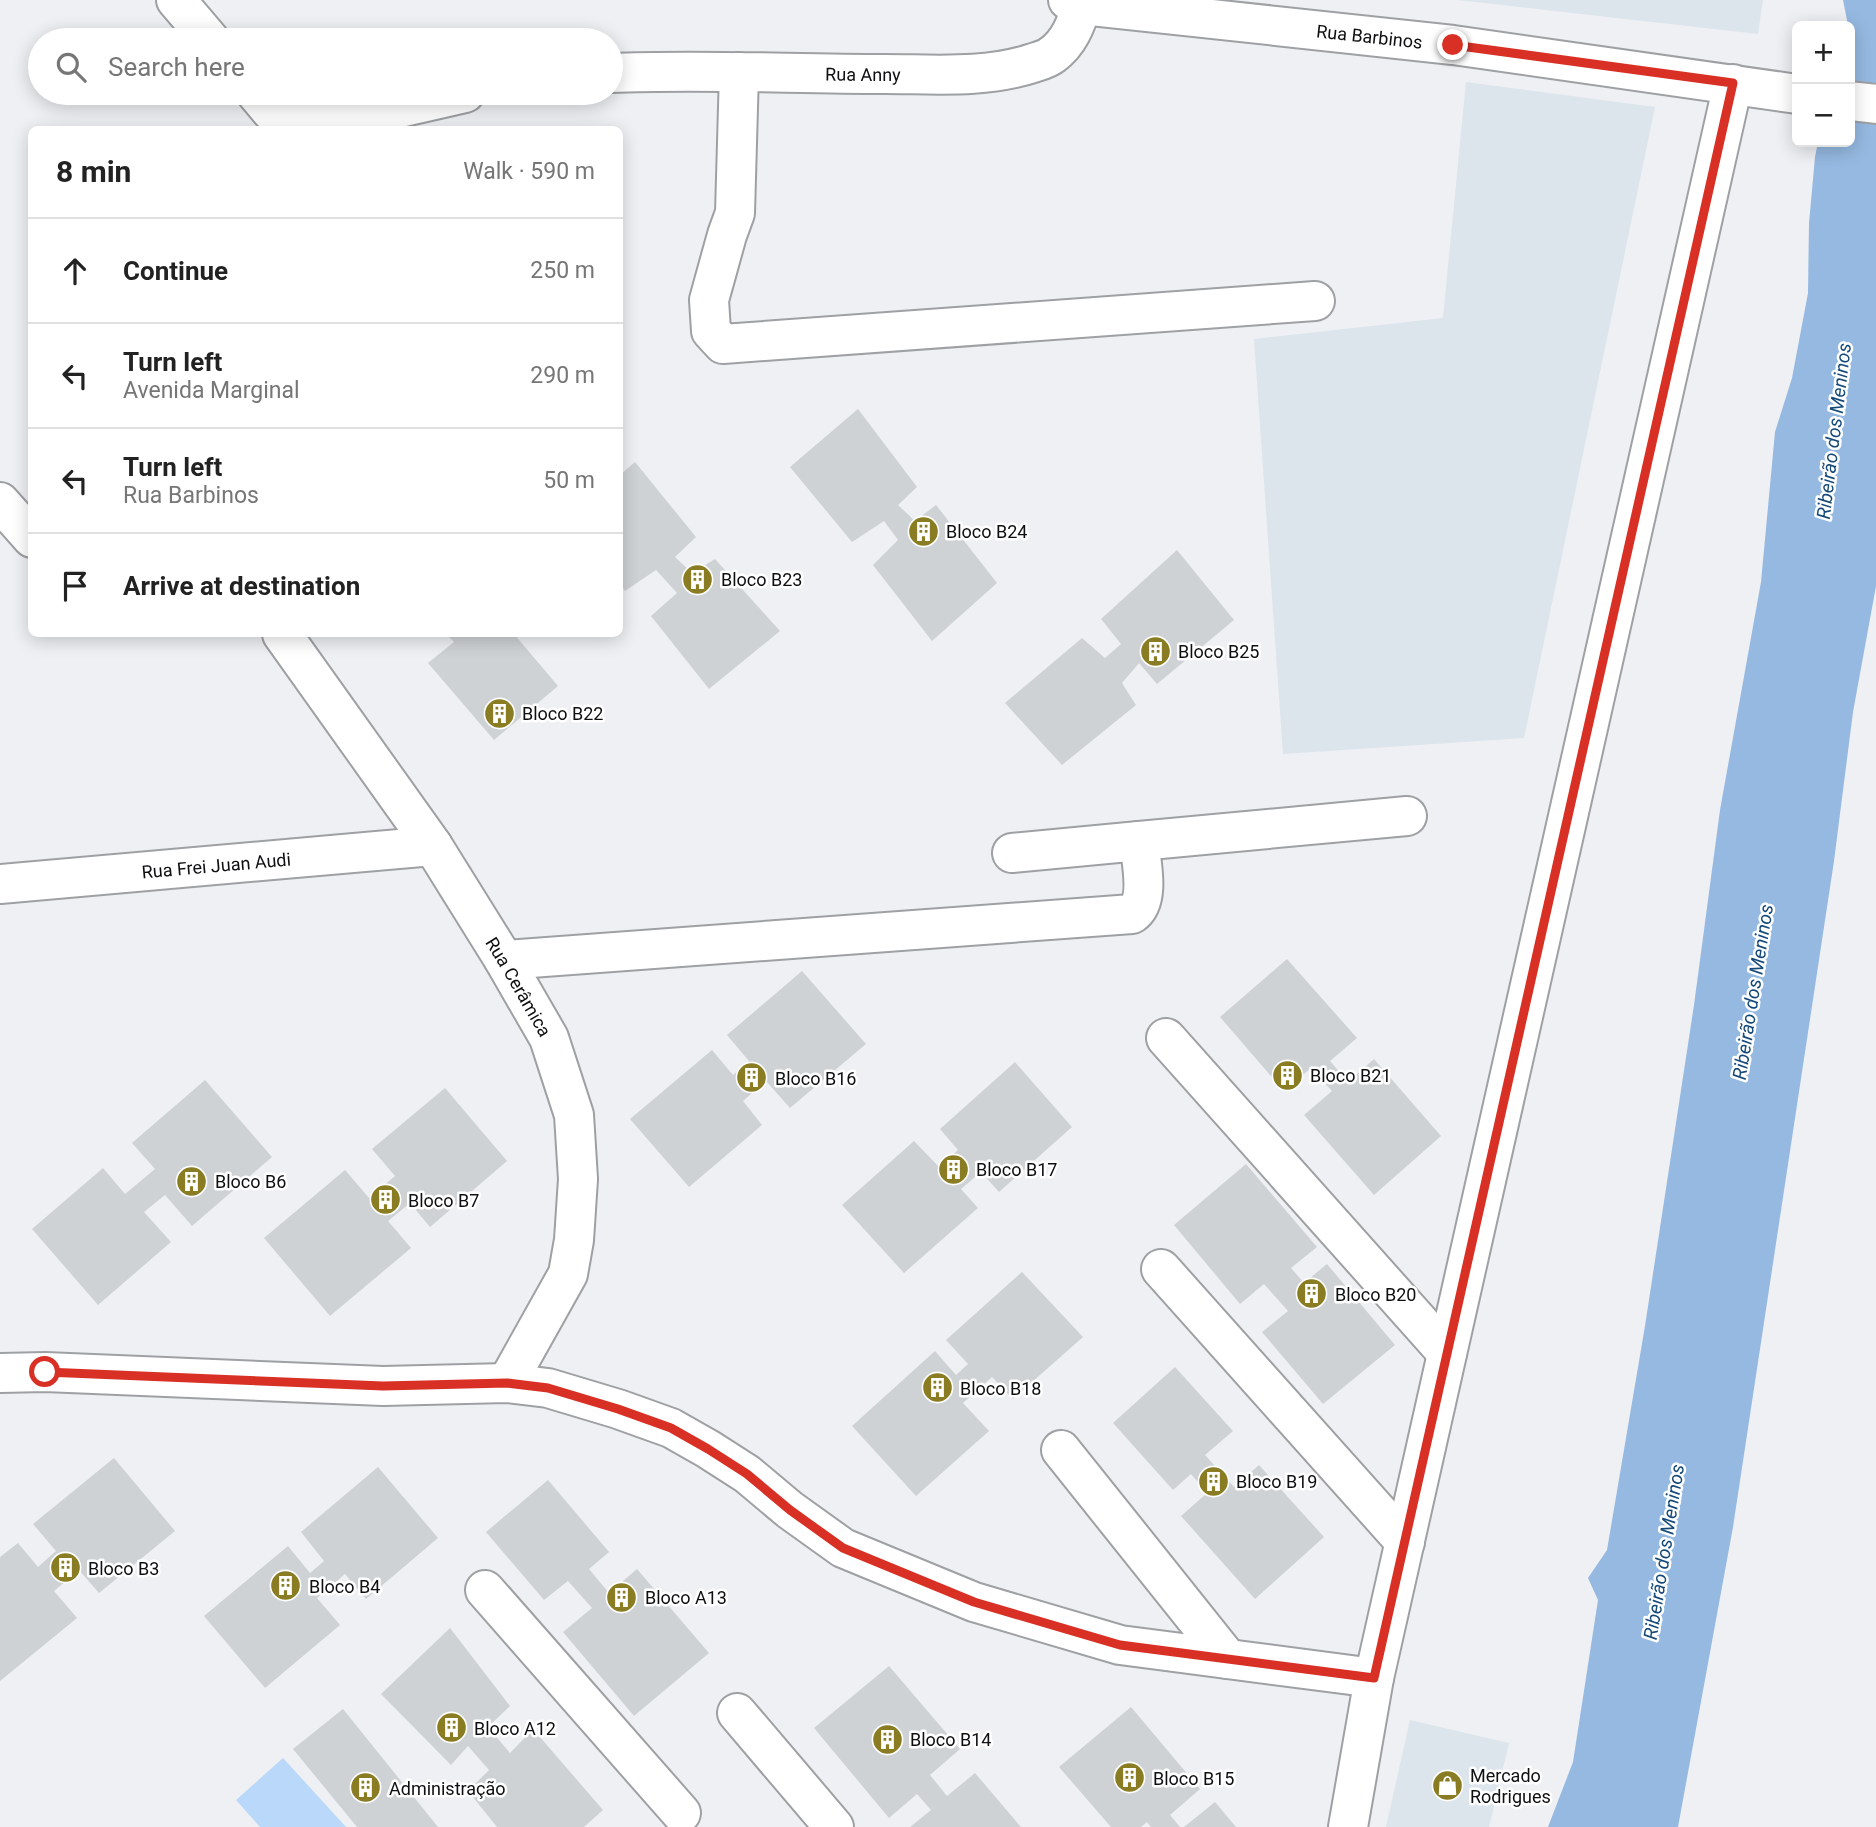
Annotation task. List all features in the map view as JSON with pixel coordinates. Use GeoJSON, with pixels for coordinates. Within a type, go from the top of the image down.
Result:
{"type":"FeatureCollection","features":[{"type":"Feature","properties":{"kind":"street"},"geometry":{"type":"LineString","coordinates":[[176,0],[200,28]]}},
{"type":"Feature","properties":{"kind":"street","name":"Rua Barbinos"},"geometry":{"type":"LineString","coordinates":[[1075,3],[1131,6],[1453,45],[1792,93]]}},
{"type":"Feature","properties":{"kind":"street","name":"Rua Anny"},"geometry":{"type":"LineString","coordinates":[[623,72],[976,74],[1023,66],[1051,57],[1066,42],[1077,23],[1075,3]]}},
{"type":"Feature","properties":{"kind":"street"},"geometry":{"type":"LineString","coordinates":[[739,72],[735,213],[709,300],[711,331],[723,344],[1315,301]]}},
{"type":"Feature","properties":{"kind":"street"},"geometry":{"type":"LineString","coordinates":[[1348,1827],[1374,1678],[1733,83]]}},
{"type":"Feature","properties":{"kind":"street"},"geometry":{"type":"LineString","coordinates":[[1855,102],[1876,104]]}},
{"type":"Feature","properties":{"kind":"street"},"geometry":{"type":"LineString","coordinates":[[264,111],[319,117],[369,115],[413,105]]}},
{"type":"Feature","properties":{"kind":"street"},"geometry":{"type":"LineString","coordinates":[[0,502],[28,534]]}},
{"type":"Feature","properties":{"kind":"street","name":"Rua Cerâmica"},"geometry":{"type":"LineString","coordinates":[[284,637],[433,846],[504,960],[549,1038],[574,1115],[578,1179],[574,1240],[568,1274],[507,1383]]}},
{"type":"Feature","properties":{"kind":"street"},"geometry":{"type":"LineString","coordinates":[[1012,853],[1407,816]]}},
{"type":"Feature","properties":{"kind":"street"},"geometry":{"type":"LineString","coordinates":[[504,960],[1132,914],[1139,909],[1144,896],[1139,841]]}},
{"type":"Feature","properties":{"kind":"street","name":"Rua Frei Juan Audi"},"geometry":{"type":"LineString","coordinates":[[0,884],[433,846]]}},
{"type":"Feature","properties":{"kind":"street"},"geometry":{"type":"LineString","coordinates":[[1166,1038],[1447,1353]]}},
{"type":"Feature","properties":{"kind":"street"},"geometry":{"type":"LineString","coordinates":[[1161,1269],[1405,1542]]}},
{"type":"Feature","properties":{"kind":"street"},"geometry":{"type":"LineString","coordinates":[[0,1373],[45,1372],[383,1386],[507,1383],[548,1388],[671,1428],[747,1474],[790,1510],[843,1548],[974,1602],[1120,1645],[1374,1678]]}},
{"type":"Feature","properties":{"kind":"street"},"geometry":{"type":"LineString","coordinates":[[1061,1450],[1228,1659]]}},
{"type":"Feature","properties":{"kind":"street"},"geometry":{"type":"LineString","coordinates":[[485,1590],[681,1813]]}},
{"type":"Feature","properties":{"kind":"street"},"geometry":{"type":"LineString","coordinates":[[737,1713],[834,1827]]}},
{"type":"Feature","properties":{"kind":"shaded area"},"geometry":{"type":"Polygon","coordinates":[[[1458,0],[1763,0],[1758,34],[1458,0]]]}},
{"type":"Feature","properties":{"kind":"shaded area"},"geometry":{"type":"Polygon","coordinates":[[[1466,82],[1655,107],[1524,738],[1283,754],[1254,339],[1443,318],[1466,82]]]}},
{"type":"Feature","properties":{"kind":"shaded area","name":"Mercado Rodrigues"},"geometry":{"type":"Polygon","coordinates":[[[1410,1720],[1509,1743],[1489,1827],[1386,1827],[1410,1720]]]}},
{"type":"Feature","properties":{"kind":"shaded area"},"geometry":{"type":"Polygon","coordinates":[[[283,1758],[346,1827],[260,1827],[236,1800],[283,1758]]]}},
{"type":"Feature","properties":{"kind":"water","name":"Ribeirão dos Meninos"},"geometry":{"type":"Polygon","coordinates":[[[1843,0],[1876,0],[1876,586],[1853,712],[1834,861],[1733,1527],[1678,1827],[1548,1827],[1573,1762],[1598,1600],[1588,1578],[1607,1550],[1645,1326],[1694,1005],[1720,810],[1761,582],[1775,432],[1792,378],[1808,293],[1809,223],[1815,157],[1817,147],[1855,147],[1855,21],[1847,20],[1843,0]]]}},
{"type":"Feature","properties":{"kind":"building","name":"Bloco B24"},"geometry":{"type":"Polygon","coordinates":[[[858,409],[917,487],[898,505],[915,521],[936,505],[997,583],[932,641],[873,565],[898,540],[884,521],[852,542],[790,467],[858,409]]]}},
{"type":"Feature","properties":{"kind":"building","name":"Bloco B23"},"geometry":{"type":"Polygon","coordinates":[[[635,462],[696,537],[675,557],[692,573],[715,559],[780,631],[709,689],[651,616],[677,593],[656,570],[625,591],[623,588],[623,472],[635,462]]]}},
{"type":"Feature","properties":{"kind":"building","name":"Bloco B25"},"geometry":{"type":"Polygon","coordinates":[[[1177,550],[1234,620],[1157,684],[1139,663],[1122,683],[1136,705],[1062,765],[1005,703],[1082,638],[1105,658],[1121,644],[1101,619],[1177,550]]]}},
{"type":"Feature","properties":{"kind":"building","name":"Bloco B22"},"geometry":{"type":"Polygon","coordinates":[[[449,637],[517,637],[558,686],[494,740],[428,663],[454,642],[449,637]]]}},
{"type":"Feature","properties":{"kind":"building","name":"Bloco B21"},"geometry":{"type":"Polygon","coordinates":[[[1287,959],[1357,1038],[1330,1061],[1348,1082],[1374,1059],[1441,1136],[1374,1195],[1304,1115],[1332,1091],[1311,1068],[1284,1091],[1220,1017],[1287,959]]]}},
{"type":"Feature","properties":{"kind":"building","name":"Bloco B16"},"geometry":{"type":"Polygon","coordinates":[[[802,971],[866,1044],[790,1108],[766,1081],[743,1101],[762,1125],[689,1187],[630,1119],[712,1050],[733,1075],[749,1061],[727,1035],[802,971]]]}},
{"type":"Feature","properties":{"kind":"building","name":"Bloco B17"},"geometry":{"type":"Polygon","coordinates":[[[1015,1062],[1072,1127],[999,1192],[981,1172],[961,1189],[978,1208],[904,1273],[842,1205],[914,1141],[939,1167],[958,1150],[940,1129],[1015,1062]]]}},
{"type":"Feature","properties":{"kind":"building","name":"Bloco B6"},"geometry":{"type":"Polygon","coordinates":[[[205,1080],[272,1157],[192,1226],[165,1195],[144,1212],[171,1242],[98,1305],[32,1229],[103,1168],[125,1194],[155,1169],[132,1143],[205,1080]]]}},
{"type":"Feature","properties":{"kind":"building","name":"Bloco B7"},"geometry":{"type":"Polygon","coordinates":[[[445,1088],[507,1161],[430,1227],[410,1203],[388,1221],[411,1248],[330,1316],[264,1238],[345,1170],[369,1198],[395,1176],[372,1149],[445,1088]]]}},
{"type":"Feature","properties":{"kind":"building","name":"Bloco B20"},"geometry":{"type":"Polygon","coordinates":[[[1246,1164],[1317,1247],[1291,1268],[1304,1283],[1327,1264],[1395,1345],[1323,1404],[1262,1332],[1288,1311],[1264,1284],[1240,1304],[1174,1225],[1246,1164]]]}},
{"type":"Feature","properties":{"kind":"building","name":"Bloco B18"},"geometry":{"type":"Polygon","coordinates":[[[1022,1272],[1083,1337],[1013,1399],[992,1377],[963,1403],[989,1431],[916,1496],[852,1426],[935,1351],[956,1375],[968,1364],[946,1340],[1022,1272]]]}},
{"type":"Feature","properties":{"kind":"building","name":"Bloco B19"},"geometry":{"type":"Polygon","coordinates":[[[1175,1367],[1233,1431],[1205,1455],[1234,1487],[1259,1465],[1324,1537],[1255,1599],[1181,1516],[1207,1493],[1191,1474],[1173,1490],[1113,1423],[1175,1367]]]}},
{"type":"Feature","properties":{"kind":"building","name":"Bloco B3"},"geometry":{"type":"Polygon","coordinates":[[[114,1458],[175,1531],[99,1593],[79,1570],[54,1591],[77,1618],[0,1681],[0,1557],[18,1543],[38,1567],[56,1551],[33,1524],[114,1458]]]}},
{"type":"Feature","properties":{"kind":"building","name":"Bloco B4"},"geometry":{"type":"Polygon","coordinates":[[[378,1467],[438,1538],[366,1599],[345,1574],[317,1598],[340,1625],[265,1688],[204,1616],[288,1546],[310,1573],[324,1561],[301,1532],[378,1467]]]}},
{"type":"Feature","properties":{"kind":"building","name":"Bloco A13"},"geometry":{"type":"Polygon","coordinates":[[[548,1480],[609,1552],[589,1569],[609,1593],[637,1569],[709,1653],[634,1716],[563,1632],[592,1608],[568,1581],[544,1600],[486,1532],[548,1480]]]}},
{"type":"Feature","properties":{"kind":"building","name":"Bloco A12"},"geometry":{"type":"Polygon","coordinates":[[[450,1628],[510,1706],[488,1727],[510,1753],[533,1729],[603,1810],[584,1827],[497,1827],[468,1791],[489,1770],[468,1746],[451,1765],[381,1694],[450,1628]]]}},
{"type":"Feature","properties":{"kind":"building","name":"Bloco B14"},"geometry":{"type":"Polygon","coordinates":[[[889,1666],[960,1749],[930,1775],[947,1796],[975,1773],[1021,1827],[910,1827],[931,1810],[917,1794],[889,1818],[814,1728],[889,1666]]]}},
{"type":"Feature","properties":{"kind":"building","name":"Bloco B15"},"geometry":{"type":"Polygon","coordinates":[[[1131,1707],[1200,1789],[1170,1815],[1180,1827],[1151,1827],[1147,1822],[1141,1827],[1111,1827],[1059,1767],[1131,1707]]]}},
{"type":"Feature","properties":{"kind":"building","name":"Administração"},"geometry":{"type":"Polygon","coordinates":[[[343,1709],[438,1827],[357,1827],[293,1749],[343,1709]]]}},
{"type":"Feature","properties":{"kind":"building","name":"Bloco B15"},"geometry":{"type":"Polygon","coordinates":[[[1215,1802],[1236,1827],[1184,1827],[1215,1802]]]}},
{"type":"Feature","properties":{"kind":"place","name":"Bloco B24"},"geometry":{"type":"Point","coordinates":[923,531]}},
{"type":"Feature","properties":{"kind":"place","name":"Bloco B23"},"geometry":{"type":"Point","coordinates":[698,579]}},
{"type":"Feature","properties":{"kind":"place","name":"Bloco B25"},"geometry":{"type":"Point","coordinates":[1155,651]}},
{"type":"Feature","properties":{"kind":"place","name":"Bloco B22"},"geometry":{"type":"Point","coordinates":[499,713]}},
{"type":"Feature","properties":{"kind":"place","name":"Bloco B21"},"geometry":{"type":"Point","coordinates":[1287,1075]}},
{"type":"Feature","properties":{"kind":"place","name":"Bloco B16"},"geometry":{"type":"Point","coordinates":[752,1078]}},
{"type":"Feature","properties":{"kind":"place","name":"Bloco B17"},"geometry":{"type":"Point","coordinates":[953,1169]}},
{"type":"Feature","properties":{"kind":"place","name":"Bloco B6"},"geometry":{"type":"Point","coordinates":[192,1181]}},
{"type":"Feature","properties":{"kind":"place","name":"Bloco B7"},"geometry":{"type":"Point","coordinates":[385,1200]}},
{"type":"Feature","properties":{"kind":"place","name":"Bloco B20"},"geometry":{"type":"Point","coordinates":[1312,1294]}},
{"type":"Feature","properties":{"kind":"place","name":"Bloco B18"},"geometry":{"type":"Point","coordinates":[937,1388]}},
{"type":"Feature","properties":{"kind":"place","name":"Bloco B19"},"geometry":{"type":"Point","coordinates":[1213,1481]}},
{"type":"Feature","properties":{"kind":"place","name":"Bloco B3"},"geometry":{"type":"Point","coordinates":[65,1568]}},
{"type":"Feature","properties":{"kind":"place","name":"Bloco B4"},"geometry":{"type":"Point","coordinates":[286,1586]}},
{"type":"Feature","properties":{"kind":"place","name":"Bloco A13"},"geometry":{"type":"Point","coordinates":[622,1597]}},
{"type":"Feature","properties":{"kind":"place","name":"Bloco A12"},"geometry":{"type":"Point","coordinates":[451,1728]}},
{"type":"Feature","properties":{"kind":"place","name":"Bloco B14"},"geometry":{"type":"Point","coordinates":[887,1739]}},
{"type":"Feature","properties":{"kind":"place","name":"Bloco B15"},"geometry":{"type":"Point","coordinates":[1130,1778]}},
{"type":"Feature","properties":{"kind":"place","name":"Mercado Rodrigues"},"geometry":{"type":"Point","coordinates":[1447,1785]}},
{"type":"Feature","properties":{"kind":"place","name":"Administração"},"geometry":{"type":"Point","coordinates":[366,1788]}},
{"type":"Feature","properties":{"kind":"route"},"geometry":{"type":"LineString","coordinates":[[45,1372],[383,1386],[507,1383],[548,1388],[671,1428],[747,1474],[790,1510],[843,1548],[974,1602],[1120,1645],[1374,1678],[1733,83],[1453,45]]}}]}
